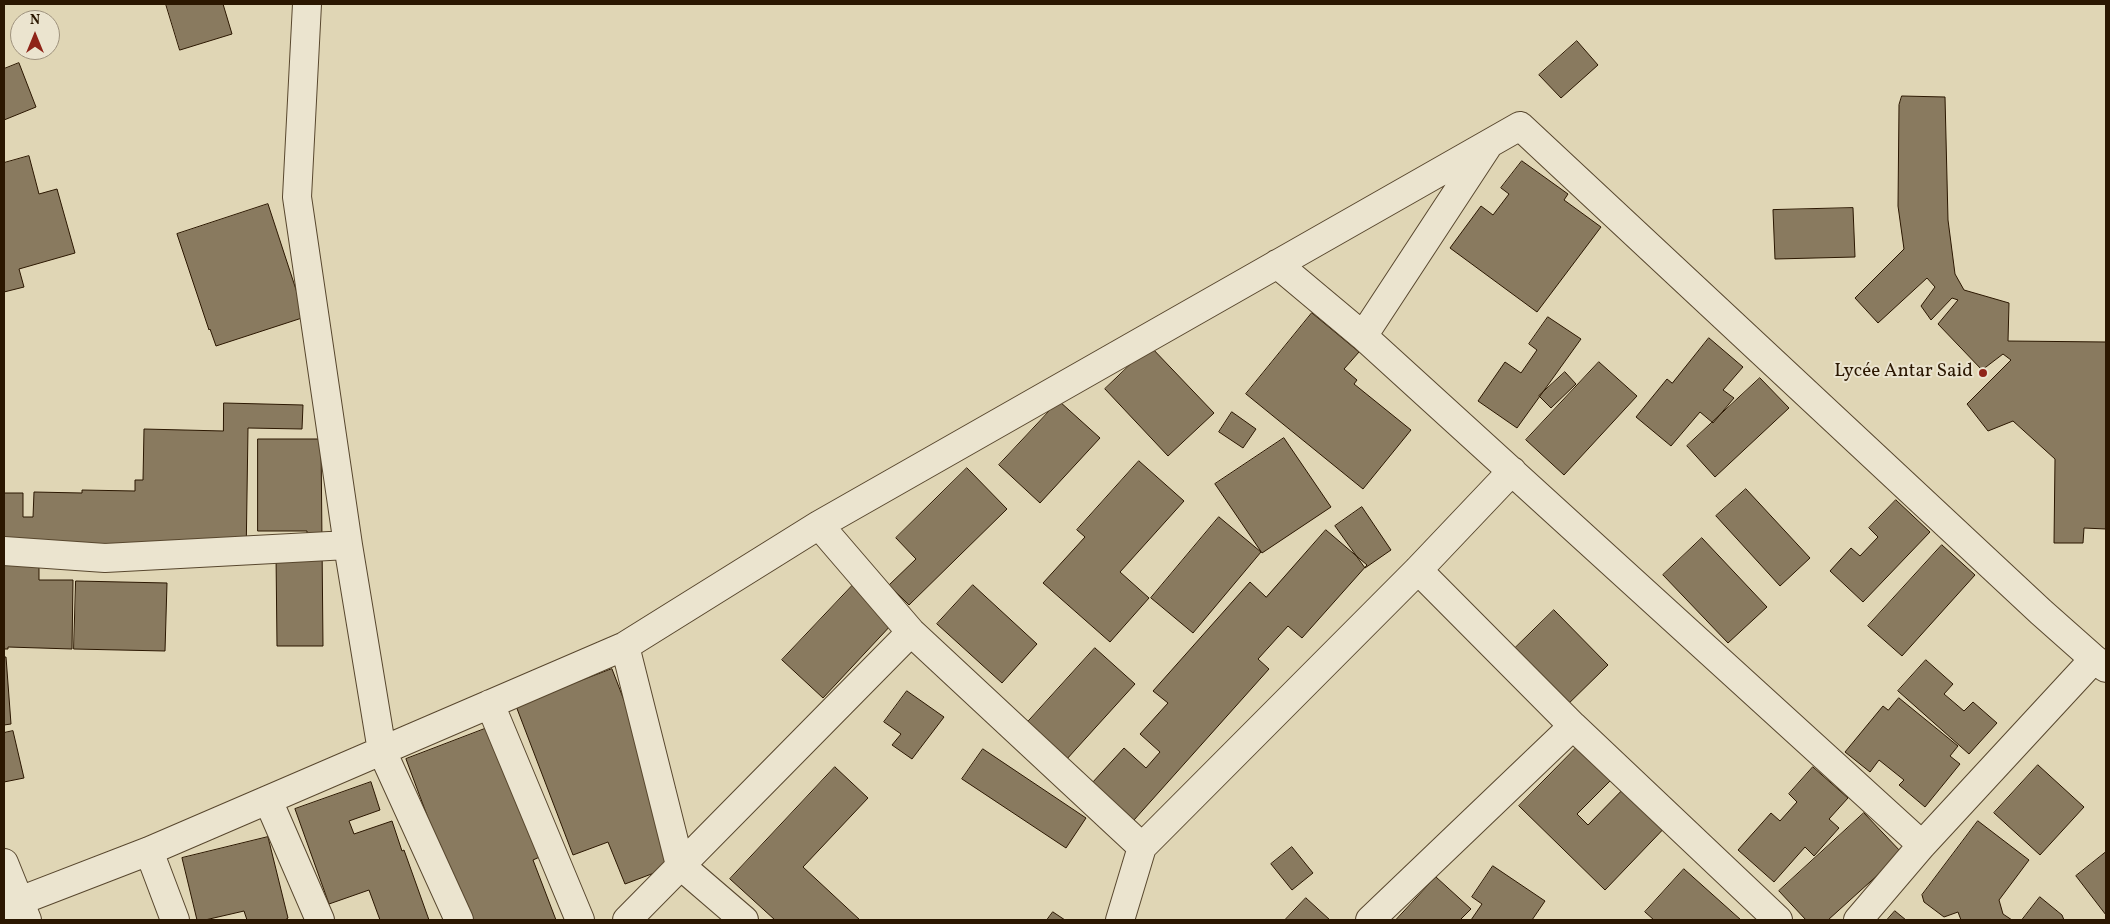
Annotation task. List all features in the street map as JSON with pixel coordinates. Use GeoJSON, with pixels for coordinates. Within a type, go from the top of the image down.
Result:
{"type":"FeatureCollection","features":[{"type":"Feature","properties":{"kind":"street"},"geometry":{"type":"LineString","coordinates":[[307,4],[297,196],[348,545],[382,750],[459,920]]}},
{"type":"Feature","properties":{"kind":"street"},"geometry":{"type":"LineString","coordinates":[[4,863],[17,909],[625,646],[819,525],[1520,126],[2100,663],[1922,845],[1858,920]]}},
{"type":"Feature","properties":{"kind":"street"},"geometry":{"type":"LineString","coordinates":[[1363,336],[1490,142]]}},
{"type":"Feature","properties":{"kind":"street"},"geometry":{"type":"LineString","coordinates":[[1278,264],[1363,336],[1922,845]]}},
{"type":"Feature","properties":{"kind":"street"},"geometry":{"type":"LineString","coordinates":[[1120,920],[1142,847],[1418,570],[1512,472]]}},
{"type":"Feature","properties":{"kind":"street"},"geometry":{"type":"LineString","coordinates":[[819,525],[911,632],[1142,847]]}},
{"type":"Feature","properties":{"kind":"street"},"geometry":{"type":"LineString","coordinates":[[4,551],[105,558],[348,545]]}},
{"type":"Feature","properties":{"kind":"street"},"geometry":{"type":"LineString","coordinates":[[1418,570],[1573,726],[1778,920]]}},
{"type":"Feature","properties":{"kind":"street"},"geometry":{"type":"LineString","coordinates":[[626,920],[911,632]]}},
{"type":"Feature","properties":{"kind":"street"},"geometry":{"type":"LineString","coordinates":[[625,646],[680,865],[744,920]]}},
{"type":"Feature","properties":{"kind":"street"},"geometry":{"type":"LineString","coordinates":[[490,704],[580,920]]}},
{"type":"Feature","properties":{"kind":"street"},"geometry":{"type":"LineString","coordinates":[[1370,920],[1573,726]]}},
{"type":"Feature","properties":{"kind":"street"},"geometry":{"type":"LineString","coordinates":[[268,800],[320,920]]}},
{"type":"Feature","properties":{"kind":"street"},"geometry":{"type":"LineString","coordinates":[[149,851],[175,920]]}},
{"type":"Feature","properties":{"kind":"building"},"geometry":{"type":"Polygon","coordinates":[[[166,4],[223,4],[232,34],[180,50],[166,4]]]}},
{"type":"Feature","properties":{"kind":"building"},"geometry":{"type":"Polygon","coordinates":[[[1577,41],[1598,65],[1561,98],[1539,75],[1577,41]]]}},
{"type":"Feature","properties":{"kind":"building"},"geometry":{"type":"Polygon","coordinates":[[[19,63],[36,107],[4,120],[4,69],[19,63]]]}},
{"type":"Feature","properties":{"kind":"building"},"geometry":{"type":"Polygon","coordinates":[[[1902,96],[1945,97],[1948,220],[1955,274],[1964,290],[2009,303],[2008,341],[2106,342],[2106,529],[2084,528],[2083,543],[2054,543],[2055,459],[2013,421],[1988,431],[1967,404],[2011,360],[2003,354],[1982,370],[1938,324],[1958,300],[1952,298],[1931,320],[1921,306],[1935,287],[1927,278],[1878,323],[1855,298],[1904,249],[1898,206],[1899,105],[1902,96]]]}},
{"type":"Feature","properties":{"kind":"building"},"geometry":{"type":"Polygon","coordinates":[[[29,156],[39,194],[57,189],[75,253],[19,269],[24,287],[4,292],[4,163],[29,156]]]}},
{"type":"Feature","properties":{"kind":"building"},"geometry":{"type":"Polygon","coordinates":[[[1522,161],[1568,194],[1564,200],[1601,227],[1537,312],[1450,248],[1481,206],[1493,215],[1509,194],[1501,188],[1522,161]]]}},
{"type":"Feature","properties":{"kind":"building"},"geometry":{"type":"Polygon","coordinates":[[[268,204],[305,317],[216,346],[177,234],[268,204]]]}},
{"type":"Feature","properties":{"kind":"building"},"geometry":{"type":"Polygon","coordinates":[[[1853,208],[1855,257],[1775,259],[1773,210],[1853,208]]]}},
{"type":"Feature","properties":{"kind":"building"},"geometry":{"type":"Polygon","coordinates":[[[1312,313],[1359,352],[1344,369],[1357,380],[1354,384],[1411,430],[1363,489],[1246,394],[1312,313]]]}},
{"type":"Feature","properties":{"kind":"building"},"geometry":{"type":"Polygon","coordinates":[[[1548,317],[1581,339],[1517,428],[1478,401],[1505,362],[1521,373],[1537,350],[1529,344],[1548,317]]]}},
{"type":"Feature","properties":{"kind":"building"},"geometry":{"type":"Polygon","coordinates":[[[1709,338],[1743,367],[1723,390],[1734,398],[1713,423],[1700,412],[1671,446],[1636,417],[1667,379],[1672,383],[1709,338]]]}},
{"type":"Feature","properties":{"kind":"building"},"geometry":{"type":"Polygon","coordinates":[[[1150,346],[1214,413],[1168,456],[1105,389],[1150,346]]]}},
{"type":"Feature","properties":{"kind":"building"},"geometry":{"type":"Polygon","coordinates":[[[1599,362],[1637,396],[1564,475],[1526,440],[1599,362]]]}},
{"type":"Feature","properties":{"kind":"building"},"geometry":{"type":"Polygon","coordinates":[[[1565,372],[1576,384],[1551,408],[1539,396],[1565,372]]]}},
{"type":"Feature","properties":{"kind":"building"},"geometry":{"type":"Polygon","coordinates":[[[1760,378],[1789,408],[1715,477],[1687,446],[1760,378]]]}},
{"type":"Feature","properties":{"kind":"building"},"geometry":{"type":"Polygon","coordinates":[[[1059,401],[1100,438],[1040,503],[999,465],[1059,401]]]}},
{"type":"Feature","properties":{"kind":"building"},"geometry":{"type":"Polygon","coordinates":[[[224,403],[303,405],[302,429],[248,428],[246,561],[39,556],[39,580],[73,580],[72,649],[8,647],[8,649],[4,649],[4,493],[23,493],[23,517],[33,517],[34,492],[82,493],[82,490],[135,491],[135,480],[143,480],[144,429],[223,431],[224,403]]]}},
{"type":"Feature","properties":{"kind":"building"},"geometry":{"type":"Polygon","coordinates":[[[1232,412],[1256,429],[1243,448],[1219,432],[1232,412]]]}},
{"type":"Feature","properties":{"kind":"building"},"geometry":{"type":"Polygon","coordinates":[[[1284,438],[1331,507],[1262,553],[1215,484],[1284,438]]]}},
{"type":"Feature","properties":{"kind":"building"},"geometry":{"type":"Polygon","coordinates":[[[258,439],[321,439],[323,646],[277,646],[276,554],[307,553],[307,531],[258,531],[258,439]]]}},
{"type":"Feature","properties":{"kind":"building"},"geometry":{"type":"Polygon","coordinates":[[[1139,461],[1184,501],[1120,572],[1149,598],[1110,642],[1043,583],[1085,537],[1077,530],[1139,461]]]}},
{"type":"Feature","properties":{"kind":"building"},"geometry":{"type":"Polygon","coordinates":[[[967,468],[1007,509],[909,605],[889,585],[916,559],[896,538],[967,468]]]}},
{"type":"Feature","properties":{"kind":"building"},"geometry":{"type":"Polygon","coordinates":[[[1746,489],[1810,558],[1780,586],[1716,516],[1746,489]]]}},
{"type":"Feature","properties":{"kind":"building"},"geometry":{"type":"Polygon","coordinates":[[[1896,500],[1930,532],[1863,602],[1830,571],[1851,548],[1860,556],[1878,537],[1869,528],[1896,500]]]}},
{"type":"Feature","properties":{"kind":"building"},"geometry":{"type":"Polygon","coordinates":[[[1362,507],[1391,550],[1365,568],[1335,526],[1362,507]]]}},
{"type":"Feature","properties":{"kind":"building"},"geometry":{"type":"Polygon","coordinates":[[[1219,517],[1261,552],[1193,633],[1151,598],[1219,517]]]}},
{"type":"Feature","properties":{"kind":"building"},"geometry":{"type":"Polygon","coordinates":[[[1326,530],[1367,565],[1302,638],[1288,626],[1258,659],[1269,669],[1134,820],[1092,783],[1124,748],[1146,768],[1160,752],[1140,734],[1168,703],[1153,691],[1250,582],[1266,597],[1326,530]]]}},
{"type":"Feature","properties":{"kind":"building"},"geometry":{"type":"Polygon","coordinates":[[[1702,538],[1767,607],[1728,643],[1663,575],[1702,538]]]}},
{"type":"Feature","properties":{"kind":"building"},"geometry":{"type":"Polygon","coordinates":[[[1942,545],[1975,575],[1902,656],[1868,626],[1942,545]]]}},
{"type":"Feature","properties":{"kind":"building"},"geometry":{"type":"Polygon","coordinates":[[[76,581],[167,583],[165,651],[74,649],[76,581]]]}},
{"type":"Feature","properties":{"kind":"building"},"geometry":{"type":"Polygon","coordinates":[[[853,585],[893,623],[823,698],[782,660],[853,585]]]}},
{"type":"Feature","properties":{"kind":"building"},"geometry":{"type":"Polygon","coordinates":[[[973,585],[1037,644],[1002,683],[937,624],[973,585]]]}},
{"type":"Feature","properties":{"kind":"building"},"geometry":{"type":"Polygon","coordinates":[[[1554,610],[1608,665],[1560,712],[1506,657],[1554,610]]]}},
{"type":"Feature","properties":{"kind":"building"},"geometry":{"type":"Polygon","coordinates":[[[1095,648],[1135,684],[1066,760],[1026,724],[1095,648]]]}},
{"type":"Feature","properties":{"kind":"building"},"geometry":{"type":"Polygon","coordinates":[[[4,657],[6,657],[11,724],[4,725],[4,657]]]}},
{"type":"Feature","properties":{"kind":"building"},"geometry":{"type":"Polygon","coordinates":[[[1926,660],[1953,684],[1944,694],[1964,711],[1973,702],[1997,723],[1969,754],[1898,691],[1926,660]]]}},
{"type":"Feature","properties":{"kind":"building"},"geometry":{"type":"Polygon","coordinates":[[[612,669],[686,861],[625,884],[608,842],[573,855],[516,706],[612,669]]]}},
{"type":"Feature","properties":{"kind":"building"},"geometry":{"type":"Polygon","coordinates":[[[907,691],[944,717],[912,759],[892,745],[901,734],[884,722],[907,691]]]}},
{"type":"Feature","properties":{"kind":"building"},"geometry":{"type":"Polygon","coordinates":[[[1899,698],[1958,746],[1950,756],[1960,764],[1925,807],[1899,785],[1904,780],[1879,760],[1870,772],[1845,752],[1883,706],[1888,710],[1899,698]]]}},
{"type":"Feature","properties":{"kind":"building"},"geometry":{"type":"Polygon","coordinates":[[[495,725],[544,855],[533,860],[556,920],[466,920],[406,759],[495,725]]]}},
{"type":"Feature","properties":{"kind":"building"},"geometry":{"type":"Polygon","coordinates":[[[13,731],[24,778],[4,782],[4,733],[13,731]]]}},
{"type":"Feature","properties":{"kind":"building"},"geometry":{"type":"Polygon","coordinates":[[[1582,742],[1616,775],[1577,814],[1588,825],[1632,780],[1673,819],[1605,890],[1519,806],[1582,742]]]}},
{"type":"Feature","properties":{"kind":"building"},"geometry":{"type":"Polygon","coordinates":[[[983,749],[1086,818],[1066,848],[962,779],[983,749]]]}},
{"type":"Feature","properties":{"kind":"building"},"geometry":{"type":"Polygon","coordinates":[[[2038,765],[2084,807],[2040,855],[1994,813],[2038,765]]]}},
{"type":"Feature","properties":{"kind":"building"},"geometry":{"type":"Polygon","coordinates":[[[835,767],[868,798],[803,867],[860,920],[775,920],[730,879],[835,767]]]}},
{"type":"Feature","properties":{"kind":"building"},"geometry":{"type":"Polygon","coordinates":[[[1813,767],[1848,798],[1829,819],[1839,828],[1814,856],[1805,847],[1774,882],[1738,850],[1771,813],[1780,821],[1797,802],[1789,794],[1813,767]]]}},
{"type":"Feature","properties":{"kind":"building"},"geometry":{"type":"Polygon","coordinates":[[[371,782],[380,810],[349,821],[354,834],[392,821],[429,920],[380,920],[369,890],[329,904],[295,809],[371,782]]]}},
{"type":"Feature","properties":{"kind":"building"},"geometry":{"type":"Polygon","coordinates":[[[1864,813],[1902,853],[1828,920],[1806,920],[1779,891],[1864,813]]]}},
{"type":"Feature","properties":{"kind":"building"},"geometry":{"type":"Polygon","coordinates":[[[1978,821],[2029,860],[1999,900],[2003,914],[2012,920],[1961,920],[1958,912],[1944,917],[1924,902],[1922,895],[1978,821]]]}},
{"type":"Feature","properties":{"kind":"building"},"geometry":{"type":"Polygon","coordinates":[[[268,837],[288,918],[285,920],[247,920],[244,911],[205,920],[197,920],[182,858],[268,837]]]}},
{"type":"Feature","properties":{"kind":"building"},"geometry":{"type":"Polygon","coordinates":[[[1292,847],[1313,873],[1292,890],[1271,864],[1292,847]]]}},
{"type":"Feature","properties":{"kind":"building"},"geometry":{"type":"Polygon","coordinates":[[[2106,852],[2106,915],[2076,876],[2106,852]]]}},
{"type":"Feature","properties":{"kind":"building"},"geometry":{"type":"Polygon","coordinates":[[[1493,866],[1545,901],[1532,920],[1471,920],[1482,904],[1472,897],[1493,866]]]}},
{"type":"Feature","properties":{"kind":"building"},"geometry":{"type":"Polygon","coordinates":[[[1684,869],[1741,920],[1654,920],[1645,912],[1684,869]]]}},
{"type":"Feature","properties":{"kind":"building"},"geometry":{"type":"Polygon","coordinates":[[[1436,877],[1471,909],[1460,920],[1396,920],[1436,877]]]}},
{"type":"Feature","properties":{"kind":"building"},"geometry":{"type":"Polygon","coordinates":[[[2040,897],[2062,915],[2064,920],[2022,920],[2040,897]]]}},
{"type":"Feature","properties":{"kind":"building"},"geometry":{"type":"Polygon","coordinates":[[[1306,898],[1330,920],[1285,920],[1306,898]]]}},
{"type":"Feature","properties":{"kind":"building"},"geometry":{"type":"Polygon","coordinates":[[[1895,911],[1906,920],[1887,920],[1895,911]]]}},
{"type":"Feature","properties":{"kind":"building"},"geometry":{"type":"Polygon","coordinates":[[[1053,912],[1065,920],[1047,920],[1053,912]]]}},
{"type":"Feature","properties":{"kind":"place","name":"Lycée Antar Said"},"geometry":{"type":"Point","coordinates":[1983,373]}}]}
